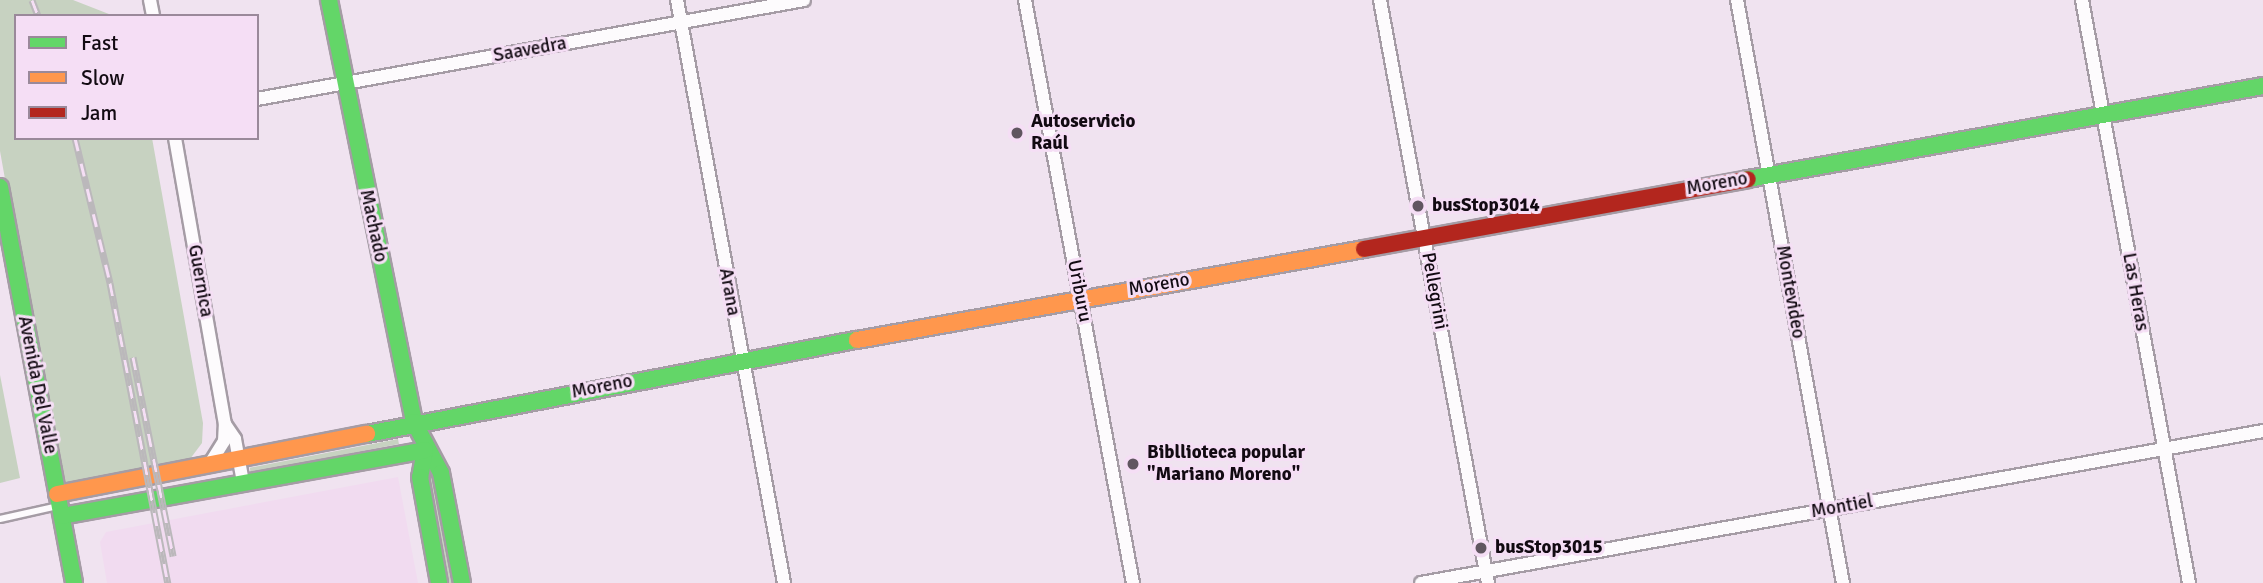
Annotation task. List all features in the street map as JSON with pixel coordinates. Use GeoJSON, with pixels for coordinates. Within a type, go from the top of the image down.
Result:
{"type":"FeatureCollection","features":[{"type":"Feature","properties":{"kind":"street","name":"Machado"},"geometry":{"type":"LineString","coordinates":[[329,0],[343,84],[414,422],[425,450],[441,474],[462,583]]}},
{"type":"Feature","properties":{"kind":"street","name":"Arana"},"geometry":{"type":"LineString","coordinates":[[677,0],[784,583]]}},
{"type":"Feature","properties":{"kind":"street","name":"Saavedra"},"geometry":{"type":"LineString","coordinates":[[259,99],[804,0]]}},
{"type":"Feature","properties":{"kind":"street","name":"Uriburu"},"geometry":{"type":"LineString","coordinates":[[1025,0],[1133,583]]}},
{"type":"Feature","properties":{"kind":"street","name":"Pellegrini"},"geometry":{"type":"LineString","coordinates":[[1380,0],[1487,577]]}},
{"type":"Feature","properties":{"kind":"street","name":"Montevideo"},"geometry":{"type":"LineString","coordinates":[[1737,0],[1843,583]]}},
{"type":"Feature","properties":{"kind":"street","name":"Las Heras"},"geometry":{"type":"LineString","coordinates":[[2082,0],[2189,583]]}},
{"type":"Feature","properties":{"kind":"street","name":"Moreno"},"geometry":{"type":"LineString","coordinates":[[59,505],[211,462],[414,422],[2263,86]]}},
{"type":"Feature","properties":{"kind":"street","name":"Guernica"},"geometry":{"type":"LineString","coordinates":[[175,140],[225,424],[238,456],[243,482]]}},
{"type":"Feature","properties":{"kind":"street","name":"Avenida Del Valle"},"geometry":{"type":"LineString","coordinates":[[0,187],[74,583]]}},
{"type":"Feature","properties":{"kind":"street","name":"Guernica"},"geometry":{"type":"LineString","coordinates":[[211,462],[224,441],[225,424]]}},
{"type":"Feature","properties":{"kind":"street","name":"Montiel"},"geometry":{"type":"LineString","coordinates":[[1421,583],[1487,577],[1830,509],[2263,431]]}},
{"type":"Feature","properties":{"kind":"street","name":"Machado"},"geometry":{"type":"LineString","coordinates":[[425,450],[420,477],[439,583]]}},
{"type":"Feature","properties":{"kind":"street"},"geometry":{"type":"LineString","coordinates":[[59,505],[243,482],[425,450]]}},
{"type":"Feature","properties":{"kind":"lane"},"geometry":{"type":"LineString","coordinates":[[0,519],[59,505]]}},
{"type":"Feature","properties":{"kind":"shaded area"},"geometry":{"type":"Polygon","coordinates":[[[398,477],[418,583],[107,583],[100,542],[106,532],[398,477]]]}},
{"type":"Feature","properties":{"kind":"green space"},"geometry":{"type":"Polygon","coordinates":[[[0,0],[73,0],[109,14],[14,14],[14,140],[152,140],[203,423],[202,443],[190,459],[60,486],[0,151],[0,0]]]}},
{"type":"Feature","properties":{"kind":"green space"},"geometry":{"type":"Polygon","coordinates":[[[0,375],[20,478],[0,483],[0,375]]]}},
{"type":"Feature","properties":{"kind":"green space"},"geometry":{"type":"Polygon","coordinates":[[[398,439],[399,444],[251,473],[250,468],[398,439]]]}},
{"type":"Feature","properties":{"kind":"green space"},"geometry":{"type":"Polygon","coordinates":[[[433,472],[454,583],[448,583],[428,473],[433,472]]]}},
{"type":"Feature","properties":{"kind":"railway"},"geometry":{"type":"LineString","coordinates":[[32,0],[37,14]]}},
{"type":"Feature","properties":{"kind":"railway"},"geometry":{"type":"LineString","coordinates":[[75,140],[110,283],[168,583]]}},
{"type":"Feature","properties":{"kind":"railway"},"geometry":{"type":"LineString","coordinates":[[133,357],[173,556]]}},
{"type":"Feature","properties":{"kind":"traffic: fast"},"geometry":{"type":"LineString","coordinates":[[329,0],[414,422],[441,473],[462,583]]}},
{"type":"Feature","properties":{"kind":"traffic: fast"},"geometry":{"type":"LineString","coordinates":[[1748,179],[2263,86]]}},
{"type":"Feature","properties":{"kind":"traffic: fast"},"geometry":{"type":"LineString","coordinates":[[0,187],[74,583]]}},
{"type":"Feature","properties":{"kind":"traffic: fast"},"geometry":{"type":"LineString","coordinates":[[367,434],[857,340]]}},
{"type":"Feature","properties":{"kind":"traffic: fast"},"geometry":{"type":"LineString","coordinates":[[425,450],[420,477],[439,583]]}},
{"type":"Feature","properties":{"kind":"traffic: fast"},"geometry":{"type":"LineString","coordinates":[[62,516],[425,450]]}},
{"type":"Feature","properties":{"kind":"traffic: slow"},"geometry":{"type":"LineString","coordinates":[[857,340],[1364,249]]}},
{"type":"Feature","properties":{"kind":"traffic: slow"},"geometry":{"type":"LineString","coordinates":[[57,494],[367,434]]}},
{"type":"Feature","properties":{"kind":"traffic: jam"},"geometry":{"type":"LineString","coordinates":[[1364,249],[1748,179]]}},
{"type":"Feature","properties":{"kind":"place","name":"Autoservicio Raúl"},"geometry":{"type":"Point","coordinates":[1017,133]}},
{"type":"Feature","properties":{"kind":"place","name":"busStop3014"},"geometry":{"type":"Point","coordinates":[1418,206]}},
{"type":"Feature","properties":{"kind":"place","name":"Bibllioteca popular \"Mariano Moreno\""},"geometry":{"type":"Point","coordinates":[1133,464]}},
{"type":"Feature","properties":{"kind":"place","name":"busStop3015"},"geometry":{"type":"Point","coordinates":[1481,548]}}]}
